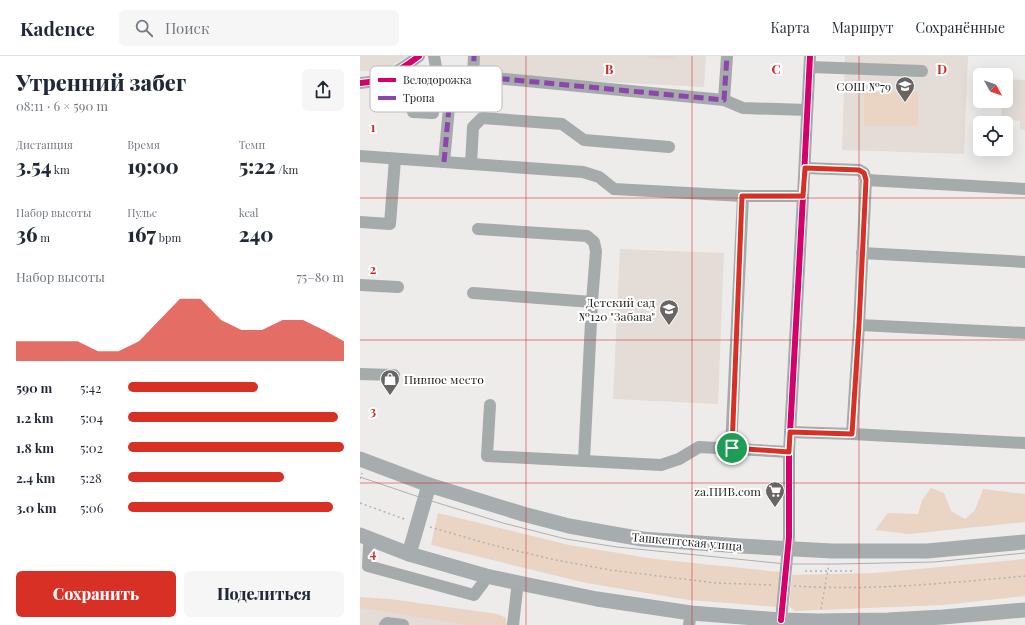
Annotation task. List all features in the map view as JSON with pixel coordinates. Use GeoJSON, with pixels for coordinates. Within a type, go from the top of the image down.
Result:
{"type":"FeatureCollection","features":[{"type":"Feature","properties":{"kind":"main road","name":"Ташкентская улица"},"geometry":{"type":"LineString","coordinates":[[361,466],[523,514],[569,526],[635,537],[726,545],[832,551],[927,551],[1025,542]]}},
{"type":"Feature","properties":{"kind":"main road"},"geometry":{"type":"LineString","coordinates":[[409,554],[428,485]]}},
{"type":"Feature","properties":{"kind":"main road"},"geometry":{"type":"LineString","coordinates":[[365,537],[409,554],[486,576],[690,619],[789,622],[888,620],[1025,610]]}},
{"type":"Feature","properties":{"kind":"street"},"geometry":{"type":"LineString","coordinates":[[405,66],[419,56]]}},
{"type":"Feature","properties":{"kind":"street"},"geometry":{"type":"LineString","coordinates":[[434,56],[436,66]]}},
{"type":"Feature","properties":{"kind":"street"},"geometry":{"type":"LineString","coordinates":[[474,56],[474,66]]}},
{"type":"Feature","properties":{"kind":"street"},"geometry":{"type":"LineString","coordinates":[[724,100],[726,56]]}},
{"type":"Feature","properties":{"kind":"street"},"geometry":{"type":"LineString","coordinates":[[789,622],[784,585],[789,537],[789,452],[810,61],[922,71]]}},
{"type":"Feature","properties":{"kind":"street"},"geometry":{"type":"LineString","coordinates":[[502,79],[724,100],[743,108],[808,110]]}},
{"type":"Feature","properties":{"kind":"street"},"geometry":{"type":"LineString","coordinates":[[360,83],[370,81]]}},
{"type":"Feature","properties":{"kind":"street"},"geometry":{"type":"LineString","coordinates":[[413,112],[433,112]]}},
{"type":"Feature","properties":{"kind":"street"},"geometry":{"type":"LineString","coordinates":[[444,162],[449,112]]}},
{"type":"Feature","properties":{"kind":"street"},"geometry":{"type":"LineString","coordinates":[[471,164],[474,127],[482,118],[562,124],[584,140],[670,147]]}},
{"type":"Feature","properties":{"kind":"street"},"geometry":{"type":"LineString","coordinates":[[360,156],[583,172],[599,178],[614,189],[742,196],[803,196]]}},
{"type":"Feature","properties":{"kind":"street"},"geometry":{"type":"LineString","coordinates":[[360,222],[390,224],[395,159]]}},
{"type":"Feature","properties":{"kind":"street"},"geometry":{"type":"LineString","coordinates":[[805,168],[859,170],[864,173],[866,180],[852,434]]}},
{"type":"Feature","properties":{"kind":"street"},"geometry":{"type":"LineString","coordinates":[[866,180],[1025,189]]}},
{"type":"Feature","properties":{"kind":"street"},"geometry":{"type":"LineString","coordinates":[[732,448],[742,196]]}},
{"type":"Feature","properties":{"kind":"street"},"geometry":{"type":"LineString","coordinates":[[478,229],[587,236],[594,242],[596,251],[584,460]]}},
{"type":"Feature","properties":{"kind":"street"},"geometry":{"type":"LineString","coordinates":[[862,253],[1025,262]]}},
{"type":"Feature","properties":{"kind":"street"},"geometry":{"type":"LineString","coordinates":[[360,285],[398,287]]}},
{"type":"Feature","properties":{"kind":"street"},"geometry":{"type":"LineString","coordinates":[[473,293],[592,302]]}},
{"type":"Feature","properties":{"kind":"street"},"geometry":{"type":"LineString","coordinates":[[859,325],[1025,333]]}},
{"type":"Feature","properties":{"kind":"street"},"geometry":{"type":"LineString","coordinates":[[360,374],[394,375]]}},
{"type":"Feature","properties":{"kind":"street"},"geometry":{"type":"LineString","coordinates":[[490,405],[487,456],[661,465],[679,459],[699,447],[789,452]]}},
{"type":"Feature","properties":{"kind":"street"},"geometry":{"type":"LineString","coordinates":[[790,432],[1025,443]]}},
{"type":"Feature","properties":{"kind":"street"},"geometry":{"type":"LineString","coordinates":[[365,537],[369,546],[368,566],[474,595],[483,583],[486,576]]}},
{"type":"Feature","properties":{"kind":"street"},"geometry":{"type":"LineString","coordinates":[[513,625],[519,583]]}},
{"type":"Feature","properties":{"kind":"street"},"geometry":{"type":"LineString","coordinates":[[385,625],[387,623],[402,625]]}},
{"type":"Feature","properties":{"kind":"path"},"geometry":{"type":"LineString","coordinates":[[360,479],[361,466]]}},
{"type":"Feature","properties":{"kind":"path"},"geometry":{"type":"LineString","coordinates":[[360,503],[418,524],[492,545],[556,560],[610,570],[716,583],[824,587],[935,584],[1025,576]]}},
{"type":"Feature","properties":{"kind":"path"},"geometry":{"type":"LineString","coordinates":[[820,611],[829,564]]}},
{"type":"Feature","properties":{"kind":"path"},"geometry":{"type":"LineString","coordinates":[[805,571],[853,571]]}},
{"type":"Feature","properties":{"kind":"shaded area"},"geometry":{"type":"Polygon","coordinates":[[[360,56],[407,56],[391,66],[370,66],[370,71],[360,71],[360,56]]]}},
{"type":"Feature","properties":{"kind":"shaded area"},"geometry":{"type":"Polygon","coordinates":[[[478,56],[706,56],[704,87],[502,76],[502,66],[477,66],[478,56]]]}},
{"type":"Feature","properties":{"kind":"shaded area"},"geometry":{"type":"Polygon","coordinates":[[[648,56],[675,56],[675,59],[648,58],[648,56]]]}},
{"type":"Feature","properties":{"kind":"shaded area","name":"СОШ №79"},"geometry":{"type":"Polygon","coordinates":[[[845,56],[968,56],[964,154],[842,150],[845,56]]]}},
{"type":"Feature","properties":{"kind":"shaded area"},"geometry":{"type":"Polygon","coordinates":[[[1013,79],[1025,80],[1025,130],[1020,129],[1020,121],[1013,120],[1013,116],[1001,116],[1002,108],[1013,108],[1013,79]]]}},
{"type":"Feature","properties":{"kind":"shaded area"},"geometry":{"type":"Polygon","coordinates":[[[864,92],[918,92],[918,126],[864,126],[864,92]]]}},
{"type":"Feature","properties":{"kind":"shaded area","name":"Детский сад №120 \"Забава\""},"geometry":{"type":"Polygon","coordinates":[[[620,249],[724,253],[718,404],[613,399],[620,249]]]}},
{"type":"Feature","properties":{"kind":"shaded area"},"geometry":{"type":"Polygon","coordinates":[[[931,488],[944,493],[951,511],[965,519],[975,510],[983,489],[1025,494],[1025,522],[909,534],[875,530],[888,513],[918,514],[922,500],[931,488]]]}},
{"type":"Feature","properties":{"kind":"shaded area"},"geometry":{"type":"Polygon","coordinates":[[[438,513],[569,545],[655,559],[780,572],[777,607],[689,600],[586,583],[431,545],[438,513]]]}},
{"type":"Feature","properties":{"kind":"shaded area"},"geometry":{"type":"Polygon","coordinates":[[[1025,559],[1025,596],[943,605],[795,611],[789,606],[792,575],[875,573],[1025,559]]]}},
{"type":"Feature","properties":{"kind":"shaded area"},"geometry":{"type":"Polygon","coordinates":[[[360,597],[390,599],[498,614],[506,618],[506,625],[470,625],[360,608],[360,597]]]}},
{"type":"Feature","properties":{"kind":"shaded area"},"geometry":{"type":"Polygon","coordinates":[[[361,598],[522,625],[360,625],[361,598]]]}},
{"type":"Feature","properties":{"kind":"tram line"},"geometry":{"type":"LineString","coordinates":[[360,477],[503,523],[566,539],[617,547],[786,564],[934,562],[1025,553]]}},
{"type":"Feature","properties":{"kind":"marked path"},"geometry":{"type":"LineString","coordinates":[[474,56],[474,66]]}},
{"type":"Feature","properties":{"kind":"marked path"},"geometry":{"type":"LineString","coordinates":[[502,79],[724,100],[727,56]]}},
{"type":"Feature","properties":{"kind":"marked path"},"geometry":{"type":"LineString","coordinates":[[444,162],[449,112]]}},
{"type":"Feature","properties":{"kind":"cycle path"},"geometry":{"type":"LineString","coordinates":[[406,66],[419,56]]}},
{"type":"Feature","properties":{"kind":"cycle path"},"geometry":{"type":"LineString","coordinates":[[781,620],[789,537],[789,452],[810,56]]}},
{"type":"Feature","properties":{"kind":"cycle path"},"geometry":{"type":"LineString","coordinates":[[360,83],[370,82]]}},
{"type":"Feature","properties":{"kind":"place","name":"СОШ №79"},"geometry":{"type":"Point","coordinates":[905,103]}},
{"type":"Feature","properties":{"kind":"place","name":"Детский сад №120 \"Забава\""},"geometry":{"type":"Point","coordinates":[669,326]}},
{"type":"Feature","properties":{"kind":"place","name":"Пивное место"},"geometry":{"type":"Point","coordinates":[390,396]}},
{"type":"Feature","properties":{"kind":"place","name":"za.ПИВ.com"},"geometry":{"type":"Point","coordinates":[775,508]}},
{"type":"Feature","properties":{"kind":"route"},"geometry":{"type":"LineString","coordinates":[[805,168],[859,170],[864,173],[866,180],[852,434],[790,432],[789,452],[732,448],[742,196],[803,196],[805,168]]}}]}
